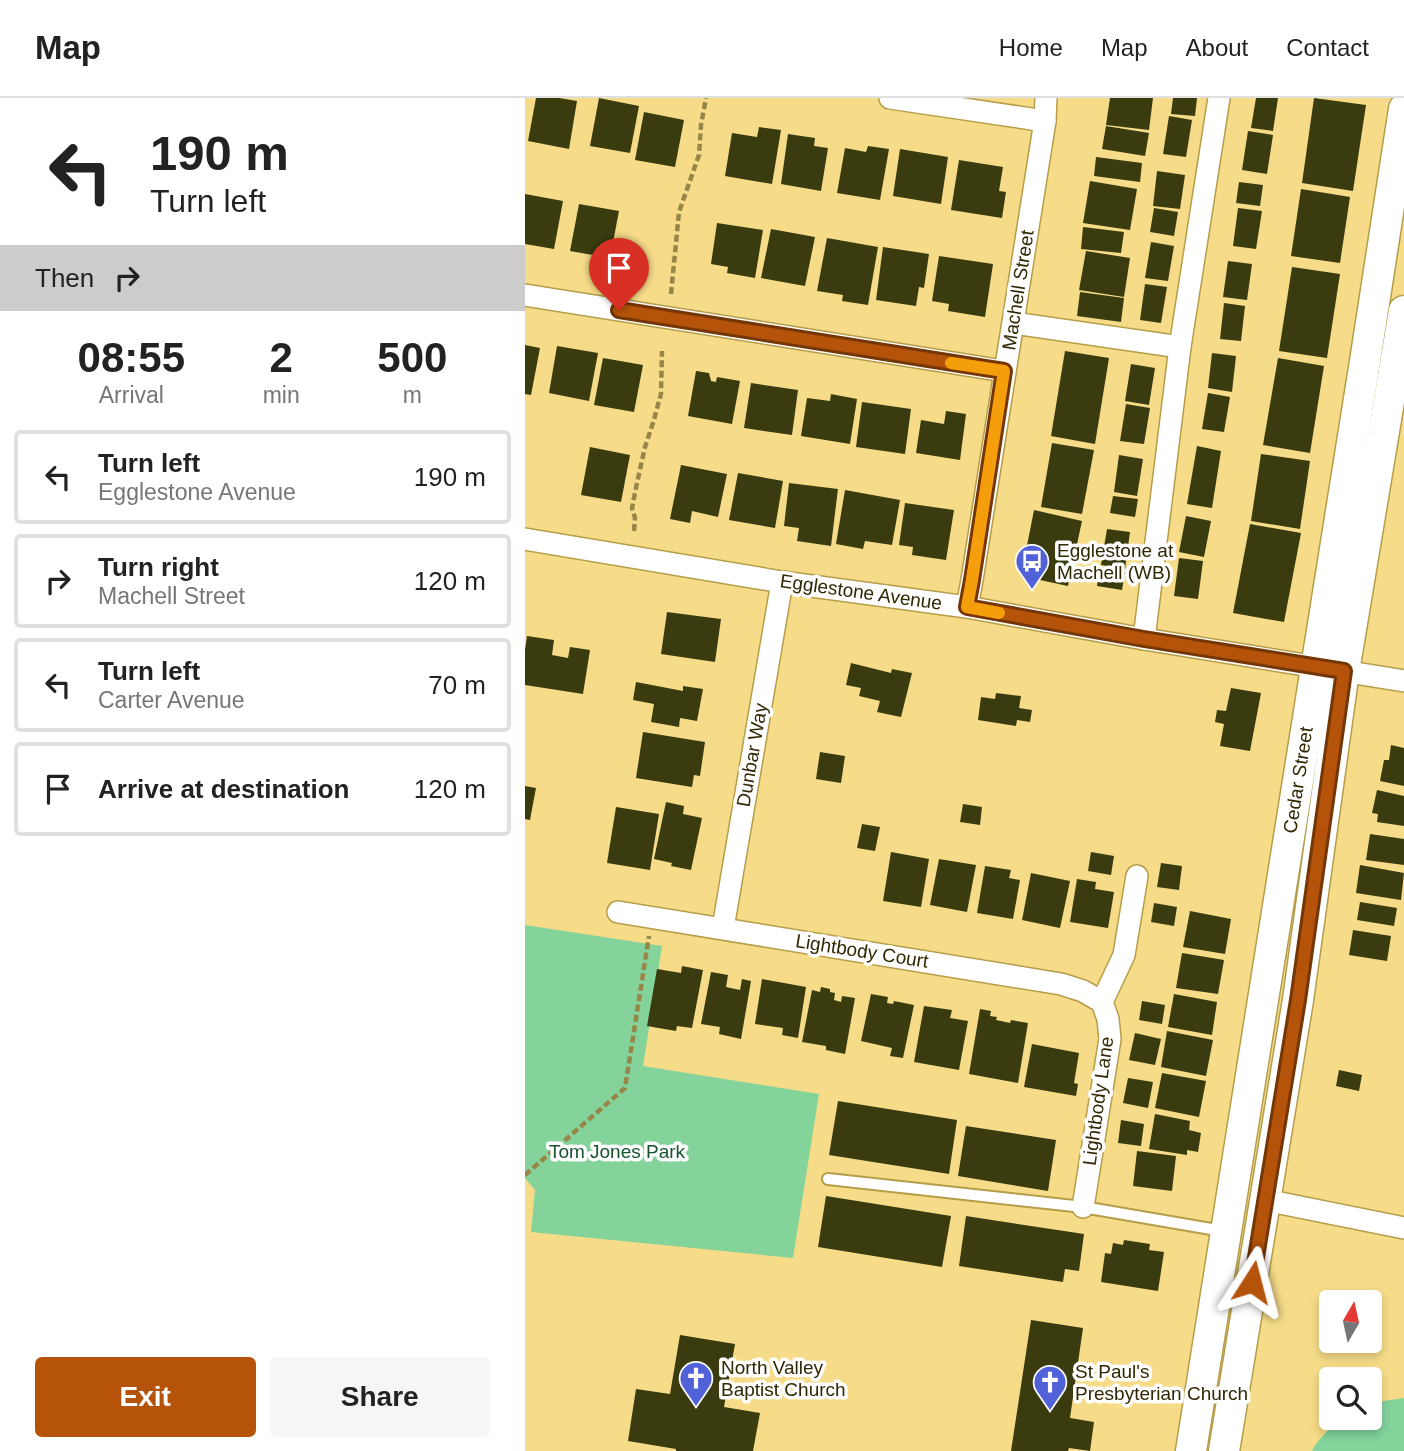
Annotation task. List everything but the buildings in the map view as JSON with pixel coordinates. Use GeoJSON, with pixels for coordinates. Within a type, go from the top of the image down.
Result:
{"type":"FeatureCollection","features":[{"type":"Feature","properties":{"kind":"main road","name":"Cedar Street"},"geometry":{"type":"LineString","coordinates":[[1224,1451],[1298,1000],[1330,669],[1404,109]]}},
{"type":"Feature","properties":{"kind":"main road","name":"Cedar Street"},"geometry":{"type":"LineString","coordinates":[[1191,1451],[1226,1232],[1330,669],[1404,311]]}},
{"type":"Feature","properties":{"kind":"street"},"geometry":{"type":"LineString","coordinates":[[890,98],[1045,121]]}},
{"type":"Feature","properties":{"kind":"street","name":"Machell Street"},"geometry":{"type":"LineString","coordinates":[[967,607],[1014,323],[1045,121],[1046,98]]}},
{"type":"Feature","properties":{"kind":"street"},"geometry":{"type":"LineString","coordinates":[[1144,639],[1180,347],[1219,98]]}},
{"type":"Feature","properties":{"kind":"street"},"geometry":{"type":"LineString","coordinates":[[525,295],[1004,371]]}},
{"type":"Feature","properties":{"kind":"street"},"geometry":{"type":"LineString","coordinates":[[1014,323],[1180,347]]}},
{"type":"Feature","properties":{"kind":"street","name":"Egglestone Avenue"},"geometry":{"type":"LineString","coordinates":[[525,539],[782,582],[967,607],[1404,681]]}},
{"type":"Feature","properties":{"kind":"street","name":"Dunbar Way"},"geometry":{"type":"LineString","coordinates":[[723,928],[782,582]]}},
{"type":"Feature","properties":{"kind":"street"},"geometry":{"type":"LineString","coordinates":[[1102,1002],[1124,955],[1137,876]]}},
{"type":"Feature","properties":{"kind":"street","name":"Lightbody Court"},"geometry":{"type":"LineString","coordinates":[[618,912],[1061,984],[1083,991],[1102,1002]]}},
{"type":"Feature","properties":{"kind":"street","name":"Lightbody Lane"},"geometry":{"type":"LineString","coordinates":[[1083,1207],[1110,1039],[1108,1019],[1102,1002]]}},
{"type":"Feature","properties":{"kind":"street"},"geometry":{"type":"LineString","coordinates":[[1265,1200],[1404,1228]]}},
{"type":"Feature","properties":{"kind":"lane"},"geometry":{"type":"LineString","coordinates":[[828,1179],[1083,1207],[1226,1232]]}},
{"type":"Feature","properties":{"kind":"path"},"geometry":{"type":"LineString","coordinates":[[671,294],[679,212],[699,155],[706,98]]}},
{"type":"Feature","properties":{"kind":"path"},"geometry":{"type":"LineString","coordinates":[[634,531],[632,508],[660,394],[662,351]]}},
{"type":"Feature","properties":{"kind":"path"},"geometry":{"type":"LineString","coordinates":[[525,1175],[625,1088],[652,917]]}},
{"type":"Feature","properties":{"kind":"green space","name":"Tom Jones Park"},"geometry":{"type":"Polygon","coordinates":[[[525,925],[662,946],[643,1066],[819,1094],[793,1258],[531,1232],[535,1190],[525,1178],[525,925]]]}},
{"type":"Feature","properties":{"kind":"green space"},"geometry":{"type":"Polygon","coordinates":[[[1404,1398],[1404,1451],[1312,1451],[1328,1430],[1382,1430],[1382,1401],[1404,1398]]]}},
{"type":"Feature","properties":{"kind":"slow traffic"},"geometry":{"type":"LineString","coordinates":[[951,363],[1004,371],[967,607],[999,613]]}},
{"type":"Feature","properties":{"kind":"place","name":"Egglestone at Machell (WB)"},"geometry":{"type":"Point","coordinates":[1032,591]}},
{"type":"Feature","properties":{"kind":"place","name":"North Valley Baptist Church"},"geometry":{"type":"Point","coordinates":[696,1408]}},
{"type":"Feature","properties":{"kind":"place","name":"St Paul's Presbyterian Church"},"geometry":{"type":"Point","coordinates":[1050,1412]}},
{"type":"Feature","properties":{"kind":"route"},"geometry":{"type":"LineString","coordinates":[[619,310],[1004,371],[967,607],[1344,671],[1298,1000],[1252,1282]]}}]}
